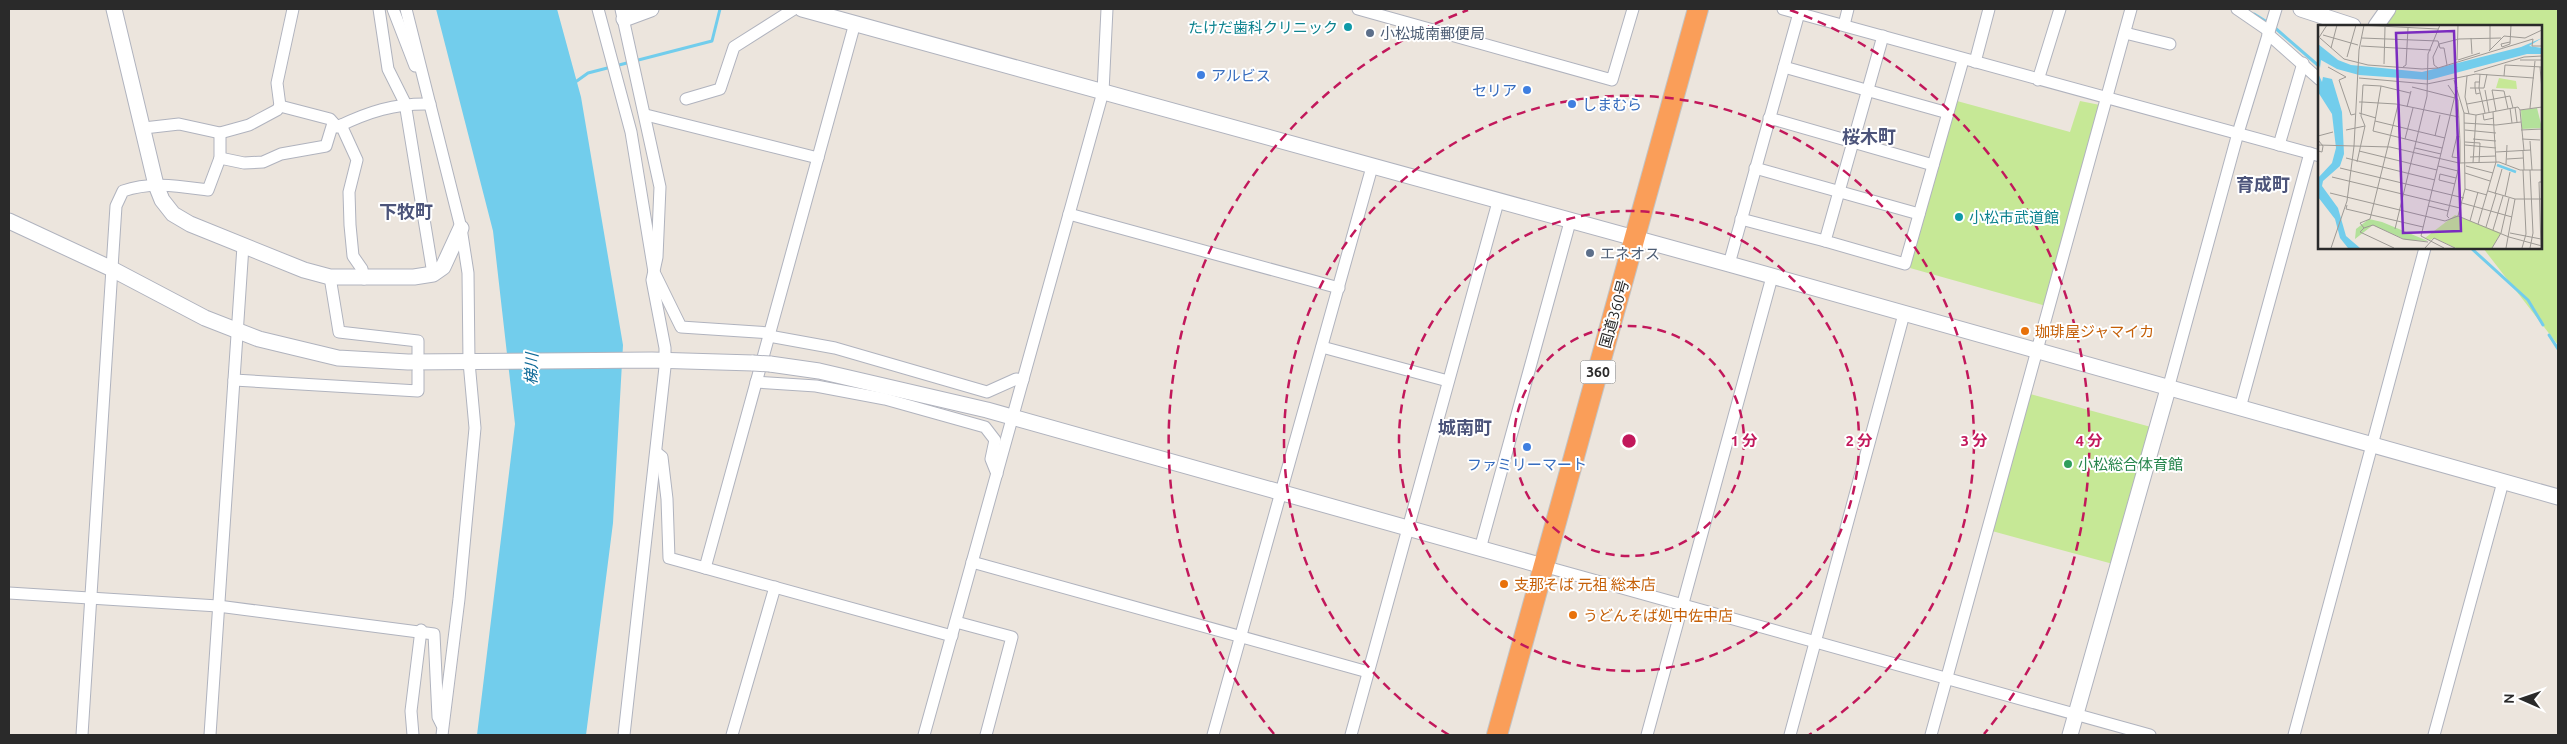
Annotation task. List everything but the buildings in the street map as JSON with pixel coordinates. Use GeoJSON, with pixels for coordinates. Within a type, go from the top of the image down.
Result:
{"type":"FeatureCollection","features":[{"type":"Feature","properties":{"kind":"highway","name":"国道360号"},"geometry":{"type":"LineString","coordinates":[[1497,735],[1698,9]]}},
{"type":"Feature","properties":{"kind":"street"},"geometry":{"type":"LineString","coordinates":[[114,9],[144,128],[156,185],[162,200],[173,214],[190,224],[304,270],[330,277],[364,279],[414,277],[433,274],[443,267],[462,228]]}},
{"type":"Feature","properties":{"kind":"street"},"geometry":{"type":"LineString","coordinates":[[280,106],[277,83],[293,9]]}},
{"type":"Feature","properties":{"kind":"street"},"geometry":{"type":"LineString","coordinates":[[379,9],[388,69],[405,103],[433,274]]}},
{"type":"Feature","properties":{"kind":"street"},"geometry":{"type":"LineString","coordinates":[[393,9],[412,63],[422,74]]}},
{"type":"Feature","properties":{"kind":"street"},"geometry":{"type":"LineString","coordinates":[[406,9],[462,228],[468,273],[475,362],[475,428],[463,562],[443,731]]}},
{"type":"Feature","properties":{"kind":"street"},"geometry":{"type":"LineString","coordinates":[[598,9],[630,132],[654,272],[681,327],[770,334],[835,348],[987,392],[1016,379],[1023,380]]}},
{"type":"Feature","properties":{"kind":"street"},"geometry":{"type":"LineString","coordinates":[[624,735],[656,452],[658,361],[652,280],[657,257],[660,187],[646,115],[622,14],[651,9]]}},
{"type":"Feature","properties":{"kind":"street"},"geometry":{"type":"LineString","coordinates":[[686,99],[720,89],[734,47],[794,9]]}},
{"type":"Feature","properties":{"kind":"street"},"geometry":{"type":"LineString","coordinates":[[802,9],[1634,240],[1729,264],[2168,389],[2558,497]]}},
{"type":"Feature","properties":{"kind":"street"},"geometry":{"type":"LineString","coordinates":[[924,735],[1103,92],[1108,9]]}},
{"type":"Feature","properties":{"kind":"street"},"geometry":{"type":"LineString","coordinates":[[1358,9],[1612,80],[1633,9]]}},
{"type":"Feature","properties":{"kind":"street"},"geometry":{"type":"LineString","coordinates":[[1783,9],[2315,155],[2240,408]]}},
{"type":"Feature","properties":{"kind":"street"},"geometry":{"type":"LineString","coordinates":[[1844,25],[1848,9]]}},
{"type":"Feature","properties":{"kind":"street"},"geometry":{"type":"LineString","coordinates":[[1741,219],[1906,264],[1948,113],[1989,9]]}},
{"type":"Feature","properties":{"kind":"street"},"geometry":{"type":"LineString","coordinates":[[2038,80],[2060,9]]}},
{"type":"Feature","properties":{"kind":"street"},"geometry":{"type":"LineString","coordinates":[[1931,735],[2131,9]]}},
{"type":"Feature","properties":{"kind":"street"},"geometry":{"type":"LineString","coordinates":[[2236,9],[2268,33],[2318,78]]}},
{"type":"Feature","properties":{"kind":"street"},"geometry":{"type":"LineString","coordinates":[[2070,735],[2238,133],[2276,9]]}},
{"type":"Feature","properties":{"kind":"street"},"geometry":{"type":"LineString","coordinates":[[2301,9],[2350,25]]}},
{"type":"Feature","properties":{"kind":"street"},"geometry":{"type":"LineString","coordinates":[[2377,25],[2388,9]]}},
{"type":"Feature","properties":{"kind":"street"},"geometry":{"type":"LineString","coordinates":[[1729,264],[1799,13]]}},
{"type":"Feature","properties":{"kind":"street"},"geometry":{"type":"LineString","coordinates":[[705,568],[855,24]]}},
{"type":"Feature","properties":{"kind":"street"},"geometry":{"type":"LineString","coordinates":[[2125,33],[2170,44]]}},
{"type":"Feature","properties":{"kind":"street"},"geometry":{"type":"LineString","coordinates":[[1825,241],[1883,36]]}},
{"type":"Feature","properties":{"kind":"street"},"geometry":{"type":"LineString","coordinates":[[2279,144],[2303,63]]}},
{"type":"Feature","properties":{"kind":"street"},"geometry":{"type":"LineString","coordinates":[[1784,67],[1948,113]]}},
{"type":"Feature","properties":{"kind":"street"},"geometry":{"type":"LineString","coordinates":[[220,158],[244,162],[263,162],[282,154],[326,146],[337,124],[370,111],[405,103],[430,104]]}},
{"type":"Feature","properties":{"kind":"street"},"geometry":{"type":"LineString","coordinates":[[144,128],[179,124],[220,132],[250,125],[280,106],[330,120],[337,124],[357,160],[349,192],[350,225],[353,256],[362,269],[364,279]]}},
{"type":"Feature","properties":{"kind":"street"},"geometry":{"type":"LineString","coordinates":[[646,115],[818,158]]}},
{"type":"Feature","properties":{"kind":"street"},"geometry":{"type":"LineString","coordinates":[[1769,118],[1933,165]]}},
{"type":"Feature","properties":{"kind":"street"},"geometry":{"type":"LineString","coordinates":[[82,735],[110,268],[116,206],[123,191],[137,186],[161,184],[208,190],[220,158],[220,132]]}},
{"type":"Feature","properties":{"kind":"street"},"geometry":{"type":"LineString","coordinates":[[1213,735],[1372,167]]}},
{"type":"Feature","properties":{"kind":"street"},"geometry":{"type":"LineString","coordinates":[[1756,168],[1919,214]]}},
{"type":"Feature","properties":{"kind":"street"},"geometry":{"type":"LineString","coordinates":[[1351,735],[1498,202]]}},
{"type":"Feature","properties":{"kind":"street"},"geometry":{"type":"LineString","coordinates":[[1069,214],[1339,288]]}},
{"type":"Feature","properties":{"kind":"street"},"geometry":{"type":"LineString","coordinates":[[9,221],[110,268],[205,318],[274,343],[338,358],[408,362],[658,361],[753,363],[820,371],[987,410],[1012,419],[2150,735]]}},
{"type":"Feature","properties":{"kind":"street"},"geometry":{"type":"LineString","coordinates":[[1480,549],[1570,222]]}},
{"type":"Feature","properties":{"kind":"street"},"geometry":{"type":"LineString","coordinates":[[210,735],[244,246]]}},
{"type":"Feature","properties":{"kind":"street"},"geometry":{"type":"LineString","coordinates":[[2294,735],[2425,249]]}},
{"type":"Feature","properties":{"kind":"street"},"geometry":{"type":"LineString","coordinates":[[330,277],[339,332],[418,341],[418,354]]}},
{"type":"Feature","properties":{"kind":"street"},"geometry":{"type":"LineString","coordinates":[[1647,735],[1772,277]]}},
{"type":"Feature","properties":{"kind":"street"},"geometry":{"type":"LineString","coordinates":[[1790,735],[1817,643],[1904,314]]}},
{"type":"Feature","properties":{"kind":"street"},"geometry":{"type":"LineString","coordinates":[[1322,347],[1448,381]]}},
{"type":"Feature","properties":{"kind":"street"},"geometry":{"type":"LineString","coordinates":[[234,380],[418,391],[418,371]]}},
{"type":"Feature","properties":{"kind":"street"},"geometry":{"type":"LineString","coordinates":[[756,382],[816,386],[885,399],[985,427],[995,440],[992,459],[997,474]]}},
{"type":"Feature","properties":{"kind":"street"},"geometry":{"type":"LineString","coordinates":[[656,452],[662,457],[667,499],[669,558],[952,636]]}},
{"type":"Feature","properties":{"kind":"street"},"geometry":{"type":"LineString","coordinates":[[2434,735],[2503,482]]}},
{"type":"Feature","properties":{"kind":"street"},"geometry":{"type":"LineString","coordinates":[[972,562],[1368,672]]}},
{"type":"Feature","properties":{"kind":"street"},"geometry":{"type":"LineString","coordinates":[[732,735],[775,587]]}},
{"type":"Feature","properties":{"kind":"street"},"geometry":{"type":"LineString","coordinates":[[9,593],[218,606],[421,630],[434,634],[438,716],[443,731]]}},
{"type":"Feature","properties":{"kind":"street"},"geometry":{"type":"LineString","coordinates":[[956,622],[1012,637],[986,735]]}},
{"type":"Feature","properties":{"kind":"street"},"geometry":{"type":"LineString","coordinates":[[413,735],[411,711],[421,630]]}},
{"type":"Feature","properties":{"kind":"green space"},"geometry":{"type":"Polygon","coordinates":[[[2391,9],[2558,9],[2558,345],[2484,249],[2542,249],[2542,25],[2384,25],[2391,9]]]}},
{"type":"Feature","properties":{"kind":"green space"},"geometry":{"type":"Polygon","coordinates":[[[1957,101],[2070,132],[2080,101],[2100,105],[2046,306],[1910,268],[1957,101]]]}},
{"type":"Feature","properties":{"kind":"green space"},"geometry":{"type":"Polygon","coordinates":[[[2030,394],[2151,427],[2113,564],[1992,531],[2030,394]]]}},
{"type":"Feature","properties":{"kind":"water","name":"梯川"},"geometry":{"type":"Polygon","coordinates":[[[436,9],[557,9],[581,97],[623,345],[613,523],[586,735],[477,735],[515,424],[493,231],[436,9]]]}},
{"type":"Feature","properties":{"kind":"waterway"},"geometry":{"type":"LineString","coordinates":[[574,83],[588,73],[712,41],[720,9]]}},
{"type":"Feature","properties":{"kind":"waterway"},"geometry":{"type":"LineString","coordinates":[[2254,14],[2267,22]]}},
{"type":"Feature","properties":{"kind":"waterway"},"geometry":{"type":"LineString","coordinates":[[2274,27],[2318,65]]}},
{"type":"Feature","properties":{"kind":"waterway"},"geometry":{"type":"LineString","coordinates":[[2472,249],[2528,300],[2543,325]]}},
{"type":"Feature","properties":{"kind":"waterway"},"geometry":{"type":"LineString","coordinates":[[2549,335],[2558,349]]}},
{"type":"Feature","properties":{"kind":"place","name":"たけだ歯科クリニック"},"geometry":{"type":"Point","coordinates":[1348,27]}},
{"type":"Feature","properties":{"kind":"place","name":"小松城南郵便局"},"geometry":{"type":"Point","coordinates":[1370,33]}},
{"type":"Feature","properties":{"kind":"place","name":"アルビス"},"geometry":{"type":"Point","coordinates":[1201,75]}},
{"type":"Feature","properties":{"kind":"place","name":"セリア"},"geometry":{"type":"Point","coordinates":[1527,90]}},
{"type":"Feature","properties":{"kind":"place","name":"しまむら"},"geometry":{"type":"Point","coordinates":[1572,104]}},
{"type":"Feature","properties":{"kind":"place","name":"小松市武道館"},"geometry":{"type":"Point","coordinates":[1959,217]}},
{"type":"Feature","properties":{"kind":"place","name":"エネオス"},"geometry":{"type":"Point","coordinates":[1590,253]}},
{"type":"Feature","properties":{"kind":"place","name":"珈琲屋ジャマイカ"},"geometry":{"type":"Point","coordinates":[2025,331]}},
{"type":"Feature","properties":{"kind":"place","name":"ファミリーマート"},"geometry":{"type":"Point","coordinates":[1527,447]}},
{"type":"Feature","properties":{"kind":"place","name":"小松総合体育館"},"geometry":{"type":"Point","coordinates":[2068,464]}},
{"type":"Feature","properties":{"kind":"place","name":"支那そば 元祖 総本店"},"geometry":{"type":"Point","coordinates":[1504,584]}},
{"type":"Feature","properties":{"kind":"place","name":"うどんそば処中佐中店"},"geometry":{"type":"Point","coordinates":[1573,615]}},
{"type":"Feature","properties":{"kind":"district","name":"桜木町"},"geometry":{"type":"Point","coordinates":[1869,136]}},
{"type":"Feature","properties":{"kind":"district","name":"育成町"},"geometry":{"type":"Point","coordinates":[2263,184]}},
{"type":"Feature","properties":{"kind":"district","name":"下牧町"},"geometry":{"type":"Point","coordinates":[406,211]}},
{"type":"Feature","properties":{"kind":"district","name":"城南町"},"geometry":{"type":"Point","coordinates":[1465,427]}}]}
